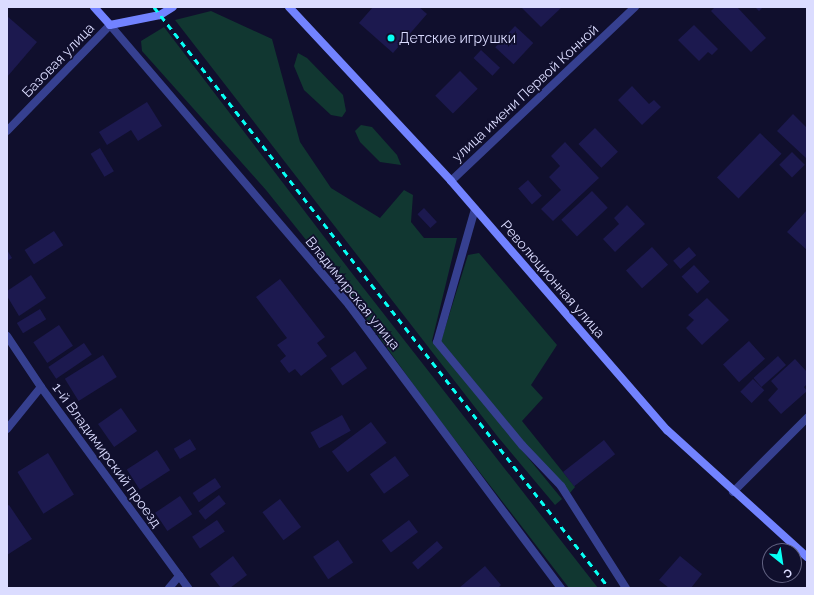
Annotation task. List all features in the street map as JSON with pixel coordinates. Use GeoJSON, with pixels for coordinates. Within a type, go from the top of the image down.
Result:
{"type":"FeatureCollection","features":[{"type":"Feature","properties":{"kind":"street","name":"Владимирская улица"},"geometry":{"type":"LineString","coordinates":[[94,7],[349,305],[561,588]]}},
{"type":"Feature","properties":{"kind":"street"},"geometry":{"type":"LineString","coordinates":[[110,25],[160,14],[173,7]]}},
{"type":"Feature","properties":{"kind":"street","name":"Революционная улица"},"geometry":{"type":"LineString","coordinates":[[289,7],[451,181],[667,430],[733,492],[807,557]]}},
{"type":"Feature","properties":{"kind":"street","name":"улица имени Первой Конной"},"geometry":{"type":"LineString","coordinates":[[451,181],[635,7]]}},
{"type":"Feature","properties":{"kind":"street","name":"Базовая улица"},"geometry":{"type":"LineString","coordinates":[[7,131],[110,25]]}},
{"type":"Feature","properties":{"kind":"street"},"geometry":{"type":"LineString","coordinates":[[475,209],[437,342],[522,445],[561,486],[626,588]]}},
{"type":"Feature","properties":{"kind":"street","name":"1-й Владимирский проезд"},"geometry":{"type":"LineString","coordinates":[[7,336],[41,387],[188,588]]}},
{"type":"Feature","properties":{"kind":"street"},"geometry":{"type":"LineString","coordinates":[[7,429],[41,387]]}},
{"type":"Feature","properties":{"kind":"street"},"geometry":{"type":"LineString","coordinates":[[733,492],[807,418]]}},
{"type":"Feature","properties":{"kind":"street"},"geometry":{"type":"LineString","coordinates":[[169,588],[179,576]]}},
{"type":"Feature","properties":{"kind":"green space"},"geometry":{"type":"Polygon","coordinates":[[[211,11],[272,39],[300,142],[331,188],[380,218],[404,190],[413,195],[411,222],[424,238],[457,238],[432,341],[562,499],[555,505],[498,437],[175,20],[211,11]]]}},
{"type":"Feature","properties":{"kind":"green space"},"geometry":{"type":"Polygon","coordinates":[[[164,27],[351,272],[598,588],[569,588],[428,405],[339,281],[266,190],[142,51],[141,41],[164,27]]]}},
{"type":"Feature","properties":{"kind":"green space"},"geometry":{"type":"Polygon","coordinates":[[[298,53],[307,58],[343,95],[346,111],[342,117],[331,115],[304,90],[294,66],[298,53]]]}},
{"type":"Feature","properties":{"kind":"green space"},"geometry":{"type":"Polygon","coordinates":[[[361,125],[372,127],[397,155],[401,165],[380,162],[360,142],[355,131],[361,125]]]}},
{"type":"Feature","properties":{"kind":"green space"},"geometry":{"type":"Polygon","coordinates":[[[479,253],[557,345],[531,385],[543,398],[522,421],[575,487],[570,493],[522,440],[441,341],[468,255],[479,253]]]}},
{"type":"Feature","properties":{"kind":"building","name":"Детские игрушки"},"geometry":{"type":"Polygon","coordinates":[[[373,7],[419,7],[427,14],[393,53],[359,23],[373,7]]]}},
{"type":"Feature","properties":{"kind":"building"},"geometry":{"type":"Polygon","coordinates":[[[521,7],[562,7],[541,27],[521,7]]]}},
{"type":"Feature","properties":{"kind":"building"},"geometry":{"type":"Polygon","coordinates":[[[715,7],[737,7],[766,38],[751,52],[711,11],[715,7]]]}},
{"type":"Feature","properties":{"kind":"building"},"geometry":{"type":"Polygon","coordinates":[[[755,7],[763,7],[759,11],[755,7]]]}},
{"type":"Feature","properties":{"kind":"building"},"geometry":{"type":"Polygon","coordinates":[[[7,16],[37,42],[7,77],[7,16]]]}},
{"type":"Feature","properties":{"kind":"building"},"geometry":{"type":"Polygon","coordinates":[[[694,25],[718,49],[712,55],[708,52],[699,61],[678,40],[694,25]]]}},
{"type":"Feature","properties":{"kind":"building"},"geometry":{"type":"Polygon","coordinates":[[[515,26],[533,43],[514,64],[495,47],[515,26]]]}},
{"type":"Feature","properties":{"kind":"building"},"geometry":{"type":"Polygon","coordinates":[[[481,50],[500,68],[493,76],[473,58],[481,50]]]}},
{"type":"Feature","properties":{"kind":"building"},"geometry":{"type":"Polygon","coordinates":[[[460,71],[478,89],[453,113],[435,96],[460,71]]]}},
{"type":"Feature","properties":{"kind":"building"},"geometry":{"type":"Polygon","coordinates":[[[632,86],[649,104],[654,100],[661,107],[642,125],[618,100],[632,86]]]}},
{"type":"Feature","properties":{"kind":"building"},"geometry":{"type":"Polygon","coordinates":[[[147,102],[162,126],[138,141],[131,130],[107,145],[99,132],[147,102]]]}},
{"type":"Feature","properties":{"kind":"building"},"geometry":{"type":"Polygon","coordinates":[[[793,114],[807,128],[806,158],[777,131],[793,114]]]}},
{"type":"Feature","properties":{"kind":"building"},"geometry":{"type":"Polygon","coordinates":[[[595,128],[618,152],[601,168],[578,144],[595,128]]]}},
{"type":"Feature","properties":{"kind":"building"},"geometry":{"type":"Polygon","coordinates":[[[760,133],[782,154],[739,198],[717,178],[760,133]]]}},
{"type":"Feature","properties":{"kind":"building"},"geometry":{"type":"Polygon","coordinates":[[[565,142],[599,178],[553,221],[541,209],[561,190],[549,177],[560,166],[551,156],[565,142]]]}},
{"type":"Feature","properties":{"kind":"building"},"geometry":{"type":"Polygon","coordinates":[[[100,148],[114,171],[104,177],[91,154],[100,148]]]}},
{"type":"Feature","properties":{"kind":"building"},"geometry":{"type":"Polygon","coordinates":[[[792,152],[805,165],[792,177],[779,165],[792,152]]]}},
{"type":"Feature","properties":{"kind":"building"},"geometry":{"type":"Polygon","coordinates":[[[528,180],[542,196],[532,204],[518,189],[528,180]]]}},
{"type":"Feature","properties":{"kind":"building"},"geometry":{"type":"Polygon","coordinates":[[[592,191],[608,208],[577,236],[561,220],[592,191]]]}},
{"type":"Feature","properties":{"kind":"building"},"geometry":{"type":"Polygon","coordinates":[[[627,205],[645,224],[615,252],[603,239],[619,224],[614,218],[627,205]]]}},
{"type":"Feature","properties":{"kind":"building"},"geometry":{"type":"Polygon","coordinates":[[[424,208],[437,222],[430,228],[417,214],[424,208]]]}},
{"type":"Feature","properties":{"kind":"building"},"geometry":{"type":"Polygon","coordinates":[[[807,210],[807,250],[787,232],[807,210]]]}},
{"type":"Feature","properties":{"kind":"building"},"geometry":{"type":"Polygon","coordinates":[[[54,231],[63,245],[34,264],[25,250],[54,231]]]}},
{"type":"Feature","properties":{"kind":"building"},"geometry":{"type":"Polygon","coordinates":[[[652,247],[668,265],[642,288],[626,270],[652,247]]]}},
{"type":"Feature","properties":{"kind":"building"},"geometry":{"type":"Polygon","coordinates":[[[689,247],[696,255],[680,269],[673,261],[689,247]]]}},
{"type":"Feature","properties":{"kind":"building"},"geometry":{"type":"Polygon","coordinates":[[[7,250],[12,258],[7,261],[7,250]]]}},
{"type":"Feature","properties":{"kind":"building"},"geometry":{"type":"Polygon","coordinates":[[[694,265],[710,282],[697,293],[682,277],[694,265]]]}},
{"type":"Feature","properties":{"kind":"building"},"geometry":{"type":"Polygon","coordinates":[[[31,275],[46,298],[19,316],[7,296],[7,291],[31,275]]]}},
{"type":"Feature","properties":{"kind":"building"},"geometry":{"type":"Polygon","coordinates":[[[280,279],[325,337],[317,343],[327,356],[301,376],[295,369],[289,373],[280,361],[286,356],[277,345],[287,338],[256,297],[280,279]]]}},
{"type":"Feature","properties":{"kind":"building"},"geometry":{"type":"Polygon","coordinates":[[[707,298],[729,320],[702,345],[686,328],[694,320],[688,315],[707,298]]]}},
{"type":"Feature","properties":{"kind":"building"},"geometry":{"type":"Polygon","coordinates":[[[40,309],[46,319],[23,333],[17,323],[40,309]]]}},
{"type":"Feature","properties":{"kind":"building"},"geometry":{"type":"Polygon","coordinates":[[[59,325],[73,346],[47,363],[33,342],[59,325]]]}},
{"type":"Feature","properties":{"kind":"building"},"geometry":{"type":"Polygon","coordinates":[[[749,341],[765,359],[739,382],[723,364],[749,341]]]}},
{"type":"Feature","properties":{"kind":"building"},"geometry":{"type":"Polygon","coordinates":[[[84,343],[92,355],[56,379],[48,367],[84,343]]]}},
{"type":"Feature","properties":{"kind":"building"},"geometry":{"type":"Polygon","coordinates":[[[355,351],[367,368],[342,385],[330,368],[355,351]]]}},
{"type":"Feature","properties":{"kind":"building"},"geometry":{"type":"Polygon","coordinates":[[[103,355],[117,377],[79,401],[65,379],[103,355]]]}},
{"type":"Feature","properties":{"kind":"building"},"geometry":{"type":"Polygon","coordinates":[[[778,356],[786,365],[762,387],[753,378],[778,356]]]}},
{"type":"Feature","properties":{"kind":"building"},"geometry":{"type":"Polygon","coordinates":[[[795,359],[807,372],[807,384],[804,387],[807,391],[781,414],[768,400],[778,389],[771,381],[795,359]]]}},
{"type":"Feature","properties":{"kind":"building"},"geometry":{"type":"Polygon","coordinates":[[[753,379],[764,390],[752,403],[740,392],[753,379]]]}},
{"type":"Feature","properties":{"kind":"building"},"geometry":{"type":"Polygon","coordinates":[[[121,408],[137,431],[114,447],[98,424],[121,408]]]}},
{"type":"Feature","properties":{"kind":"building"},"geometry":{"type":"Polygon","coordinates":[[[342,415],[351,431],[319,448],[311,432],[342,415]]]}},
{"type":"Feature","properties":{"kind":"building"},"geometry":{"type":"Polygon","coordinates":[[[371,422],[387,443],[348,472],[332,451],[371,422]]]}},
{"type":"Feature","properties":{"kind":"building"},"geometry":{"type":"Polygon","coordinates":[[[190,439],[196,449],[180,459],[174,449],[190,439]]]}},
{"type":"Feature","properties":{"kind":"building"},"geometry":{"type":"Polygon","coordinates":[[[604,440],[615,454],[574,486],[563,472],[604,440]]]}},
{"type":"Feature","properties":{"kind":"building"},"geometry":{"type":"Polygon","coordinates":[[[157,450],[170,470],[140,490],[127,470],[157,450]]]}},
{"type":"Feature","properties":{"kind":"building"},"geometry":{"type":"Polygon","coordinates":[[[48,453],[74,495],[43,514],[17,472],[48,453]]]}},
{"type":"Feature","properties":{"kind":"building"},"geometry":{"type":"Polygon","coordinates":[[[395,456],[409,475],[384,494],[370,474],[395,456]]]}},
{"type":"Feature","properties":{"kind":"building"},"geometry":{"type":"Polygon","coordinates":[[[215,478],[221,487],[199,502],[193,493],[215,478]]]}},
{"type":"Feature","properties":{"kind":"building"},"geometry":{"type":"Polygon","coordinates":[[[219,495],[226,504],[205,520],[199,511],[219,495]]]}},
{"type":"Feature","properties":{"kind":"building"},"geometry":{"type":"Polygon","coordinates":[[[180,496],[192,514],[167,531],[155,513],[180,496]]]}},
{"type":"Feature","properties":{"kind":"building"},"geometry":{"type":"Polygon","coordinates":[[[280,499],[301,527],[283,540],[262,512],[280,499]]]}},
{"type":"Feature","properties":{"kind":"building"},"geometry":{"type":"Polygon","coordinates":[[[9,505],[32,539],[7,555],[7,506],[9,505]]]}},
{"type":"Feature","properties":{"kind":"building"},"geometry":{"type":"Polygon","coordinates":[[[217,520],[225,532],[200,548],[192,537],[217,520]]]}},
{"type":"Feature","properties":{"kind":"building"},"geometry":{"type":"Polygon","coordinates":[[[409,520],[418,532],[391,552],[382,540],[409,520]]]}},
{"type":"Feature","properties":{"kind":"building"},"geometry":{"type":"Polygon","coordinates":[[[338,540],[353,562],[328,579],[313,557],[338,540]]]}},
{"type":"Feature","properties":{"kind":"building"},"geometry":{"type":"Polygon","coordinates":[[[437,541],[443,548],[418,569],[412,563],[437,541]]]}},
{"type":"Feature","properties":{"kind":"building"},"geometry":{"type":"Polygon","coordinates":[[[233,556],[247,575],[230,588],[221,588],[210,574],[233,556]]]}},
{"type":"Feature","properties":{"kind":"building"},"geometry":{"type":"Polygon","coordinates":[[[680,556],[702,574],[691,588],[669,588],[659,580],[680,556]]]}},
{"type":"Feature","properties":{"kind":"building"},"geometry":{"type":"Polygon","coordinates":[[[485,566],[501,585],[498,588],[459,588],[485,566]]]}},
{"type":"Feature","properties":{"kind":"railway"},"geometry":{"type":"LineString","coordinates":[[154,7],[609,588]]}},
{"type":"Feature","properties":{"kind":"place","name":"Детские игрушки"},"geometry":{"type":"Point","coordinates":[391,38]}}]}
